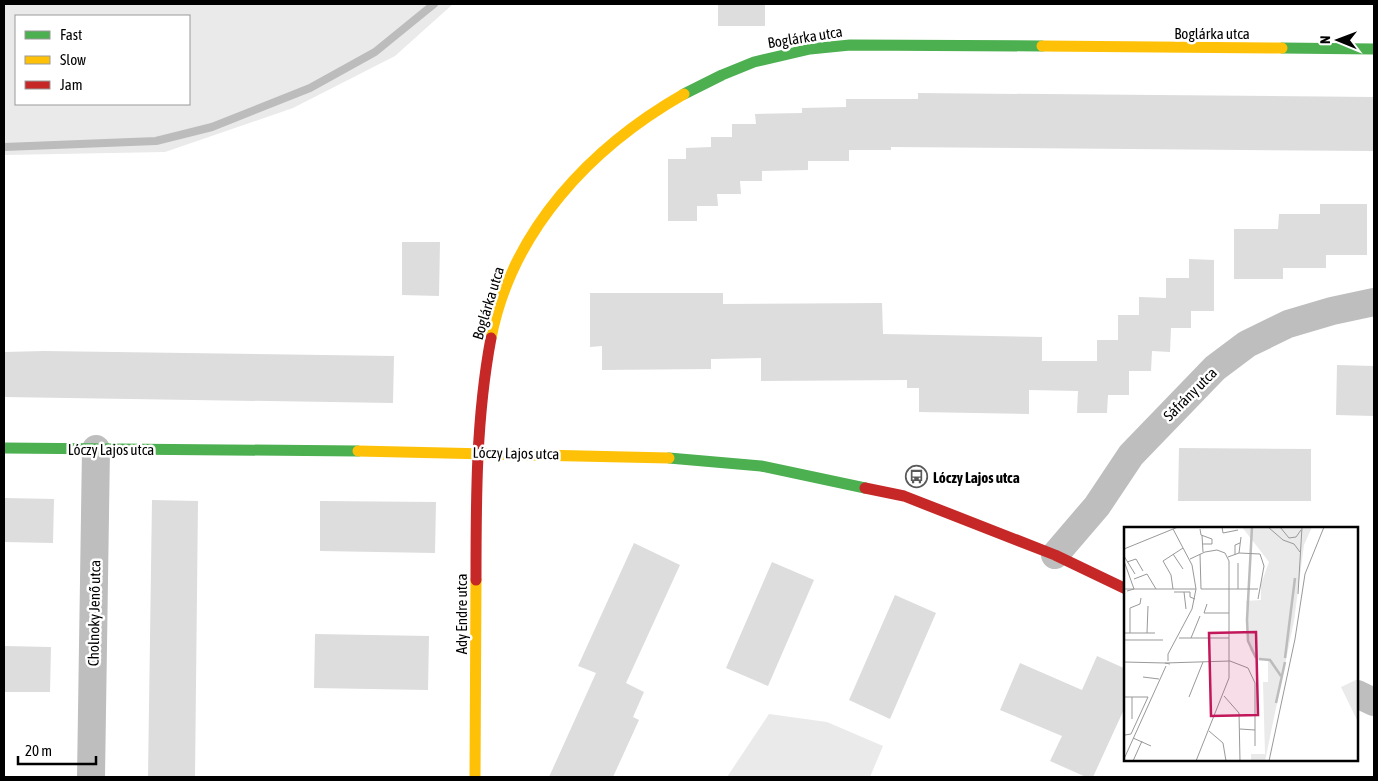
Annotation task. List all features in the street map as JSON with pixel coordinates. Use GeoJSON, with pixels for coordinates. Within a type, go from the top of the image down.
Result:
{"type":"FeatureCollection","features":[{"type":"Feature","properties":{"kind":"street","name":"Boglárka utca"},"geometry":{"type":"LineString","coordinates":[[476,452],[489,351],[503,296],[518,256],[540,223],[569,186],[596,157],[627,130],[664,106],[738,68],[771,57],[810,49],[850,45],[1374,49]]}},
{"type":"Feature","properties":{"kind":"street","name":"Sáfrány utca"},"geometry":{"type":"LineString","coordinates":[[1055,555],[1097,506],[1131,455],[1215,368],[1248,344],[1288,324],[1332,311],[1374,302]]}},
{"type":"Feature","properties":{"kind":"street","name":"Lóczy Lajos utca"},"geometry":{"type":"LineString","coordinates":[[4,448],[476,452],[643,456],[761,466],[904,496],[1055,555],[1124,588]]}},
{"type":"Feature","properties":{"kind":"street","name":"Cholnoky Jenő utca"},"geometry":{"type":"LineString","coordinates":[[92,777],[96,449]]}},
{"type":"Feature","properties":{"kind":"street","name":"Ady Endre utca"},"geometry":{"type":"LineString","coordinates":[[475,777],[476,452]]}},
{"type":"Feature","properties":{"kind":"street"},"geometry":{"type":"LineString","coordinates":[[1358,694],[1374,702]]}},
{"type":"Feature","properties":{"kind":"shaded area"},"geometry":{"type":"Polygon","coordinates":[[[4,4],[453,4],[395,56],[293,108],[165,152],[4,155],[4,4]]]}},
{"type":"Feature","properties":{"kind":"shaded area"},"geometry":{"type":"Polygon","coordinates":[[[769,714],[827,722],[883,746],[870,777],[727,777],[769,714]]]}},
{"type":"Feature","properties":{"kind":"building"},"geometry":{"type":"Polygon","coordinates":[[[718,4],[765,4],[765,26],[718,26],[718,4]]]}},
{"type":"Feature","properties":{"kind":"building"},"geometry":{"type":"Polygon","coordinates":[[[918,93],[1374,97],[1374,151],[891,147],[891,150],[849,150],[849,161],[808,161],[808,170],[762,171],[762,181],[740,181],[741,194],[717,194],[718,206],[697,206],[697,221],[668,221],[668,159],[686,159],[686,148],[711,147],[711,137],[732,137],[732,124],[756,124],[755,114],[802,113],[802,108],[846,107],[846,99],[918,99],[918,93]]]}},
{"type":"Feature","properties":{"kind":"building"},"geometry":{"type":"Polygon","coordinates":[[[1320,204],[1367,204],[1367,255],[1326,255],[1326,268],[1283,268],[1283,279],[1234,279],[1234,229],[1278,229],[1279,214],[1320,214],[1320,204]]]}},
{"type":"Feature","properties":{"kind":"building"},"geometry":{"type":"Polygon","coordinates":[[[402,242],[440,242],[439,296],[402,295],[402,242]]]}},
{"type":"Feature","properties":{"kind":"building"},"geometry":{"type":"Polygon","coordinates":[[[1189,259],[1214,260],[1214,311],[1191,311],[1191,328],[1171,328],[1170,352],[1152,351],[1151,371],[1129,371],[1129,395],[1108,395],[1107,413],[1077,413],[1078,391],[1029,390],[1029,414],[919,412],[919,388],[907,388],[907,380],[761,381],[761,358],[711,359],[711,369],[602,370],[602,346],[590,347],[590,293],[723,293],[723,304],[882,303],[883,334],[1042,337],[1042,361],[1097,361],[1097,340],[1118,340],[1118,315],[1139,315],[1139,297],[1166,298],[1166,278],[1189,278],[1189,259]]]}},
{"type":"Feature","properties":{"kind":"building"},"geometry":{"type":"Polygon","coordinates":[[[4,352],[394,356],[393,403],[4,397],[4,352]]]}},
{"type":"Feature","properties":{"kind":"building"},"geometry":{"type":"Polygon","coordinates":[[[1337,365],[1374,366],[1374,416],[1336,415],[1337,365]]]}},
{"type":"Feature","properties":{"kind":"building"},"geometry":{"type":"Polygon","coordinates":[[[1179,448],[1311,449],[1311,501],[1178,501],[1179,448]]]}},
{"type":"Feature","properties":{"kind":"building"},"geometry":{"type":"Polygon","coordinates":[[[4,498],[54,499],[53,543],[4,542],[4,498]]]}},
{"type":"Feature","properties":{"kind":"building"},"geometry":{"type":"Polygon","coordinates":[[[152,500],[198,501],[195,777],[148,777],[152,500]]]}},
{"type":"Feature","properties":{"kind":"building"},"geometry":{"type":"Polygon","coordinates":[[[320,501],[436,502],[435,553],[320,551],[320,501]]]}},
{"type":"Feature","properties":{"kind":"building"},"geometry":{"type":"Polygon","coordinates":[[[634,543],[680,565],[626,683],[644,692],[633,717],[639,720],[613,777],[549,777],[596,673],[578,666],[634,543]]]}},
{"type":"Feature","properties":{"kind":"building"},"geometry":{"type":"Polygon","coordinates":[[[772,562],[814,580],[768,686],[726,668],[772,562]]]}},
{"type":"Feature","properties":{"kind":"building"},"geometry":{"type":"Polygon","coordinates":[[[895,595],[936,613],[890,719],[849,700],[895,595]]]}},
{"type":"Feature","properties":{"kind":"building"},"geometry":{"type":"Polygon","coordinates":[[[315,634],[429,636],[428,690],[314,688],[315,634]]]}},
{"type":"Feature","properties":{"kind":"building"},"geometry":{"type":"Polygon","coordinates":[[[4,646],[51,647],[50,692],[4,692],[4,646]]]}},
{"type":"Feature","properties":{"kind":"building"},"geometry":{"type":"Polygon","coordinates":[[[1097,656],[1124,668],[1124,709],[1093,777],[1086,777],[1050,761],[1062,736],[1000,710],[1020,663],[1082,690],[1097,656]]]}},
{"type":"Feature","properties":{"kind":"waterway"},"geometry":{"type":"LineString","coordinates":[[4,147],[156,141],[212,127],[310,88],[375,52],[434,4]]}},
{"type":"Feature","properties":{"kind":"traffic: fast"},"geometry":{"type":"LineString","coordinates":[[684,94],[754,62],[810,49],[850,45],[1042,46]]}},
{"type":"Feature","properties":{"kind":"traffic: fast"},"geometry":{"type":"LineString","coordinates":[[1282,48],[1374,49]]}},
{"type":"Feature","properties":{"kind":"traffic: fast"},"geometry":{"type":"LineString","coordinates":[[4,448],[358,451]]}},
{"type":"Feature","properties":{"kind":"traffic: fast"},"geometry":{"type":"LineString","coordinates":[[669,458],[761,466],[865,488]]}},
{"type":"Feature","properties":{"kind":"traffic: slow"},"geometry":{"type":"LineString","coordinates":[[1042,46],[1282,48]]}},
{"type":"Feature","properties":{"kind":"traffic: slow"},"geometry":{"type":"LineString","coordinates":[[491,338],[502,299],[517,262],[537,227],[560,195],[618,139],[650,115],[684,94]]}},
{"type":"Feature","properties":{"kind":"traffic: slow"},"geometry":{"type":"LineString","coordinates":[[358,451],[669,458]]}},
{"type":"Feature","properties":{"kind":"traffic: slow"},"geometry":{"type":"LineString","coordinates":[[475,777],[476,580]]}},
{"type":"Feature","properties":{"kind":"traffic: jam"},"geometry":{"type":"LineString","coordinates":[[476,580],[480,428],[482,398],[491,338]]}},
{"type":"Feature","properties":{"kind":"traffic: jam"},"geometry":{"type":"LineString","coordinates":[[865,488],[904,496],[1055,555],[1124,588]]}},
{"type":"Feature","properties":{"kind":"place","name":"Lóczy Lajos utca"},"geometry":{"type":"Point","coordinates":[917,477]}}]}
